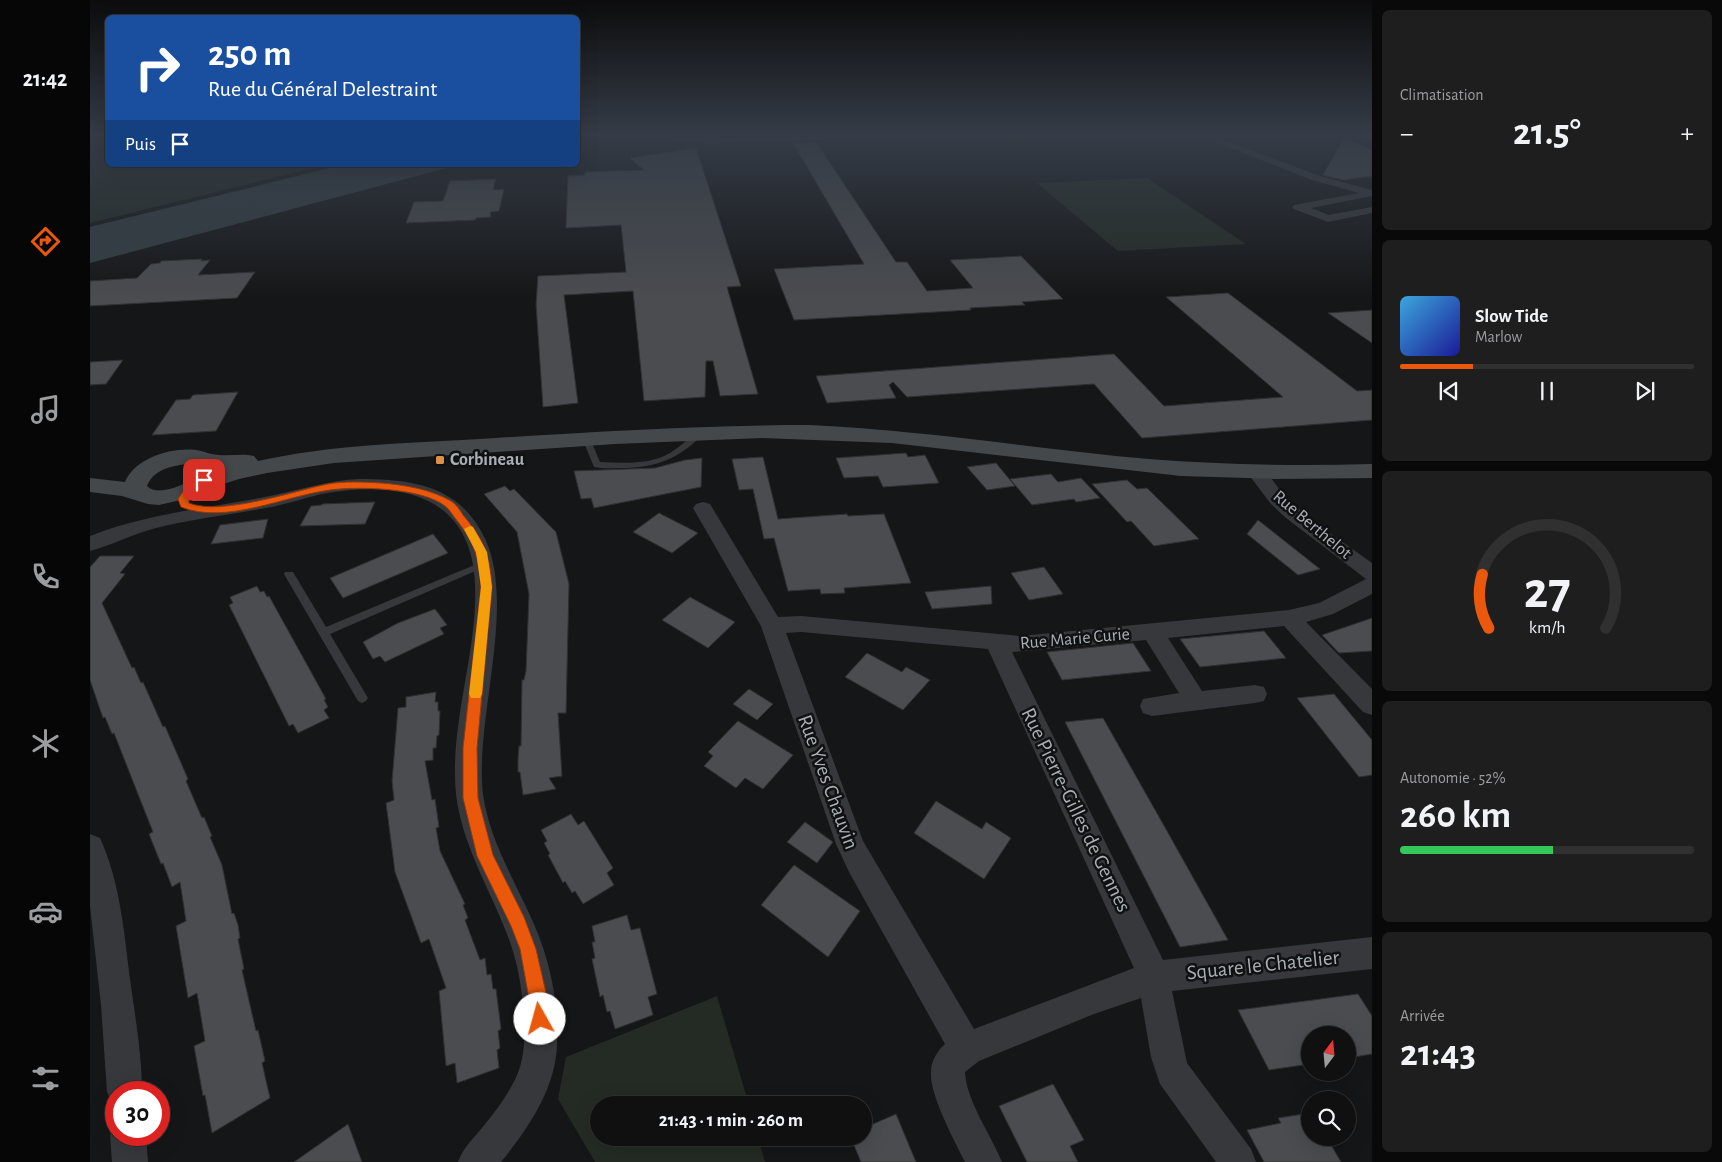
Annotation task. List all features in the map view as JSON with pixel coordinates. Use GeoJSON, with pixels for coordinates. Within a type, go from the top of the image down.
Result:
{"type":"FeatureCollection","features":[{"type":"Feature","properties":{"kind":"main road"},"geometry":{"type":"LineString","coordinates":[[90,475],[151,468],[179,458],[190,457],[228,462],[293,456],[354,454],[701,432],[786,432],[875,436],[1146,465],[1255,471],[1372,471]]}},
{"type":"Feature","properties":{"kind":"main road"},"geometry":{"type":"LineString","coordinates":[[90,485],[112,486],[157,498],[280,463],[354,454]]}},
{"type":"Feature","properties":{"kind":"main road"},"geometry":{"type":"LineString","coordinates":[[196,486],[207,477],[211,468],[209,463],[203,459]]}},
{"type":"Feature","properties":{"kind":"main road"},"geometry":{"type":"LineString","coordinates":[[141,495],[135,486],[137,480],[151,468]]}},
{"type":"Feature","properties":{"kind":"street"},"geometry":{"type":"LineString","coordinates":[[1372,193],[1298,207],[1328,219],[1372,210]]}},
{"type":"Feature","properties":{"kind":"street","name":"Rue Berthelot"},"geometry":{"type":"LineString","coordinates":[[1255,471],[1289,510],[1372,574]]}},
{"type":"Feature","properties":{"kind":"street"},"geometry":{"type":"LineString","coordinates":[[99,540],[158,520],[266,502],[329,487],[358,485],[401,488],[424,493],[449,504],[474,536],[485,564],[485,609],[470,748],[471,798],[485,856],[518,923],[528,949],[538,997],[540,1041],[538,1064],[521,1103],[476,1162]]}},
{"type":"Feature","properties":{"kind":"street"},"geometry":{"type":"LineString","coordinates":[[196,486],[184,496],[185,504],[195,509],[210,510]]}},
{"type":"Feature","properties":{"kind":"street"},"geometry":{"type":"LineString","coordinates":[[99,540],[138,516],[144,508],[141,495]]}},
{"type":"Feature","properties":{"kind":"street","name":"Rue Yves Chauvin"},"geometry":{"type":"LineString","coordinates":[[703,508],[772,626],[847,835],[859,863],[967,1049]]}},
{"type":"Feature","properties":{"kind":"street","name":"Rue Marie Curie"},"geometry":{"type":"LineString","coordinates":[[772,626],[801,624],[996,643],[1032,643],[1289,618],[1325,609],[1372,585]]}},
{"type":"Feature","properties":{"kind":"street"},"geometry":{"type":"LineString","coordinates":[[1289,618],[1372,705]]}},
{"type":"Feature","properties":{"kind":"street"},"geometry":{"type":"LineString","coordinates":[[1153,632],[1196,701]]}},
{"type":"Feature","properties":{"kind":"street","name":"Rue Pierre-Gilles de Gennes"},"geometry":{"type":"LineString","coordinates":[[996,643],[1137,935],[1154,977],[1167,1055],[1172,1072],[1238,1162]]}},
{"type":"Feature","properties":{"kind":"street"},"geometry":{"type":"LineString","coordinates":[[1152,706],[1255,694]]}},
{"type":"Feature","properties":{"kind":"street"},"geometry":{"type":"LineString","coordinates":[[90,847],[103,898],[109,933],[122,1044],[124,1081]]}},
{"type":"Feature","properties":{"kind":"street","name":"Square le Chatelier"},"geometry":{"type":"LineString","coordinates":[[1154,977],[1372,953]]}},
{"type":"Feature","properties":{"kind":"street"},"geometry":{"type":"LineString","coordinates":[[984,1162],[953,1093],[948,1068],[952,1061],[967,1049],[1094,998],[1154,977]]}},
{"type":"Feature","properties":{"kind":"street"},"geometry":{"type":"LineString","coordinates":[[129,1146],[130,1162]]}},
{"type":"Feature","properties":{"kind":"lane"},"geometry":{"type":"LineString","coordinates":[[324,632],[485,564]]}},
{"type":"Feature","properties":{"kind":"lane"},"geometry":{"type":"LineString","coordinates":[[289,574],[362,698]]}},
{"type":"Feature","properties":{"kind":"shaded area"},"geometry":{"type":"Polygon","coordinates":[[[90,190],[223,190],[90,223],[90,190]]]}},
{"type":"Feature","properties":{"kind":"shaded area"},"geometry":{"type":"Polygon","coordinates":[[[239,190],[363,190],[90,263],[90,227],[239,190]]]}},
{"type":"Feature","properties":{"kind":"shaded area"},"geometry":{"type":"Polygon","coordinates":[[[1046,190],[1165,190],[1246,244],[1118,251],[1046,190]]]}},
{"type":"Feature","properties":{"kind":"shaded area"},"geometry":{"type":"Polygon","coordinates":[[[717,996],[746,1096],[590,1096],[590,1146],[760,1146],[765,1162],[595,1162],[558,1099],[566,1057],[717,996]]]}},
{"type":"Feature","properties":{"kind":"building"},"geometry":{"type":"Polygon","coordinates":[[[447,190],[504,190],[499,211],[490,212],[491,217],[476,218],[475,220],[406,223],[414,202],[443,201],[447,190]]]}},
{"type":"Feature","properties":{"kind":"building"},"geometry":{"type":"Polygon","coordinates":[[[567,190],[710,190],[741,286],[727,287],[758,394],[720,396],[713,361],[706,361],[705,397],[644,401],[633,291],[564,295],[578,403],[543,407],[536,304],[538,276],[626,272],[621,225],[566,228],[567,190]]]}},
{"type":"Feature","properties":{"kind":"building"},"geometry":{"type":"Polygon","coordinates":[[[821,190],[848,190],[896,262],[907,262],[927,291],[973,288],[950,260],[1021,256],[1063,299],[1022,302],[1025,305],[970,308],[971,310],[794,320],[774,269],[864,264],[821,190]]]}},
{"type":"Feature","properties":{"kind":"building"},"geometry":{"type":"Polygon","coordinates":[[[202,259],[201,261],[210,260],[198,275],[255,272],[237,298],[90,306],[90,281],[137,278],[151,264],[160,263],[161,261],[202,259]]]}},
{"type":"Feature","properties":{"kind":"building"},"geometry":{"type":"Polygon","coordinates":[[[1228,293],[1357,391],[1372,390],[1372,420],[1142,438],[1094,384],[907,397],[893,382],[889,385],[896,398],[827,403],[816,376],[1114,354],[1164,406],[1283,397],[1166,297],[1228,293]]]}},
{"type":"Feature","properties":{"kind":"building"},"geometry":{"type":"Polygon","coordinates":[[[1372,310],[1372,343],[1328,313],[1372,310]]]}},
{"type":"Feature","properties":{"kind":"building"},"geometry":{"type":"Polygon","coordinates":[[[123,360],[106,384],[90,385],[90,362],[123,360]]]}},
{"type":"Feature","properties":{"kind":"building"},"geometry":{"type":"Polygon","coordinates":[[[238,392],[216,431],[152,435],[176,400],[190,399],[193,395],[238,392]]]}},
{"type":"Feature","properties":{"kind":"building"},"geometry":{"type":"Polygon","coordinates":[[[906,453],[908,457],[925,455],[939,483],[883,487],[878,476],[844,478],[836,458],[906,453]]]}},
{"type":"Feature","properties":{"kind":"building"},"geometry":{"type":"Polygon","coordinates":[[[763,457],[778,519],[847,514],[848,516],[884,514],[911,583],[844,588],[845,593],[821,594],[820,589],[788,591],[774,538],[764,539],[753,489],[739,490],[732,459],[763,457]]]}},
{"type":"Feature","properties":{"kind":"building"},"geometry":{"type":"Polygon","coordinates":[[[702,458],[701,487],[594,508],[591,498],[581,499],[574,471],[655,468],[685,460],[702,458]]]}},
{"type":"Feature","properties":{"kind":"building"},"geometry":{"type":"Polygon","coordinates":[[[996,463],[1015,486],[987,490],[967,467],[996,463]]]}},
{"type":"Feature","properties":{"kind":"building"},"geometry":{"type":"Polygon","coordinates":[[[1051,474],[1058,482],[1081,478],[1100,498],[1076,502],[1074,499],[1032,505],[1010,479],[1051,474]]]}},
{"type":"Feature","properties":{"kind":"building"},"geometry":{"type":"Polygon","coordinates":[[[1127,480],[1137,489],[1147,488],[1199,539],[1154,546],[1131,521],[1127,522],[1092,484],[1127,480]]]}},
{"type":"Feature","properties":{"kind":"building"},"geometry":{"type":"Polygon","coordinates":[[[505,486],[510,491],[514,489],[556,532],[569,584],[566,713],[558,713],[562,776],[549,778],[556,789],[523,795],[520,772],[518,772],[518,759],[519,746],[521,746],[522,680],[524,680],[526,671],[529,594],[517,532],[484,494],[505,486]]]}},
{"type":"Feature","properties":{"kind":"building"},"geometry":{"type":"Polygon","coordinates":[[[375,502],[365,524],[300,526],[311,506],[375,502]]]}},
{"type":"Feature","properties":{"kind":"building"},"geometry":{"type":"Polygon","coordinates":[[[659,513],[698,533],[672,553],[633,532],[659,513]]]}},
{"type":"Feature","properties":{"kind":"building"},"geometry":{"type":"Polygon","coordinates":[[[268,519],[263,538],[211,544],[220,525],[268,519]]]}},
{"type":"Feature","properties":{"kind":"building"},"geometry":{"type":"Polygon","coordinates":[[[1258,520],[1320,569],[1298,575],[1247,534],[1258,520]]]}},
{"type":"Feature","properties":{"kind":"building"},"geometry":{"type":"Polygon","coordinates":[[[433,534],[448,553],[343,598],[330,578],[433,534]]]}},
{"type":"Feature","properties":{"kind":"building"},"geometry":{"type":"Polygon","coordinates":[[[100,556],[134,556],[120,573],[125,574],[102,603],[132,668],[134,667],[141,683],[143,682],[163,727],[165,726],[188,779],[186,781],[212,836],[210,837],[222,865],[232,914],[234,913],[238,925],[240,938],[238,939],[244,969],[242,970],[265,1061],[262,1063],[270,1098],[212,1133],[194,1046],[205,1041],[197,993],[188,998],[176,926],[186,921],[180,882],[172,887],[163,863],[161,864],[149,834],[153,832],[114,733],[112,734],[105,717],[103,718],[90,680],[90,567],[100,556]]]}},
{"type":"Feature","properties":{"kind":"building"},"geometry":{"type":"Polygon","coordinates":[[[1044,567],[1063,594],[1029,600],[1011,573],[1044,567]]]}},
{"type":"Feature","properties":{"kind":"building"},"geometry":{"type":"Polygon","coordinates":[[[257,586],[260,592],[264,591],[267,597],[269,596],[326,699],[324,700],[328,707],[324,710],[329,718],[298,733],[293,724],[289,726],[229,605],[233,603],[230,597],[257,586]]]}},
{"type":"Feature","properties":{"kind":"building"},"geometry":{"type":"Polygon","coordinates":[[[991,586],[992,604],[932,609],[925,592],[991,586]]]}},
{"type":"Feature","properties":{"kind":"building"},"geometry":{"type":"Polygon","coordinates":[[[690,597],[735,622],[708,648],[662,620],[690,597]]]}},
{"type":"Feature","properties":{"kind":"building"},"geometry":{"type":"Polygon","coordinates":[[[435,609],[447,625],[440,628],[444,634],[385,662],[380,656],[373,659],[363,642],[398,623],[435,609]]]}},
{"type":"Feature","properties":{"kind":"building"},"geometry":{"type":"Polygon","coordinates":[[[1372,618],[1372,651],[1339,653],[1322,635],[1372,618]]]}},
{"type":"Feature","properties":{"kind":"building"},"geometry":{"type":"Polygon","coordinates":[[[1264,631],[1286,658],[1200,667],[1180,639],[1264,631]]]}},
{"type":"Feature","properties":{"kind":"building"},"geometry":{"type":"Polygon","coordinates":[[[1133,643],[1151,671],[1062,680],[1047,652],[1133,643]]]}},
{"type":"Feature","properties":{"kind":"building"},"geometry":{"type":"Polygon","coordinates":[[[867,653],[902,672],[906,667],[930,680],[903,710],[845,677],[867,653]]]}},
{"type":"Feature","properties":{"kind":"building"},"geometry":{"type":"Polygon","coordinates":[[[749,689],[773,704],[757,720],[733,704],[749,689]]]}},
{"type":"Feature","properties":{"kind":"building"},"geometry":{"type":"Polygon","coordinates":[[[436,692],[435,702],[438,702],[438,711],[440,711],[439,735],[437,736],[436,748],[433,748],[433,760],[425,761],[432,800],[435,799],[439,827],[436,828],[440,851],[465,904],[463,905],[468,918],[465,920],[480,960],[485,958],[487,975],[491,974],[493,989],[496,989],[501,1029],[498,1031],[500,1048],[497,1050],[499,1068],[457,1083],[455,1063],[446,1066],[439,991],[446,988],[429,939],[421,943],[395,872],[386,803],[394,800],[392,781],[398,708],[406,707],[406,697],[436,692]]]}},
{"type":"Feature","properties":{"kind":"building"},"geometry":{"type":"Polygon","coordinates":[[[1334,694],[1372,740],[1372,775],[1359,777],[1297,698],[1334,694]]]}},
{"type":"Feature","properties":{"kind":"building"},"geometry":{"type":"Polygon","coordinates":[[[1103,718],[1228,940],[1180,947],[1065,722],[1103,718]]]}},
{"type":"Feature","properties":{"kind":"building"},"geometry":{"type":"Polygon","coordinates":[[[738,721],[793,755],[763,789],[745,778],[736,788],[704,766],[713,756],[708,752],[738,721]]]}},
{"type":"Feature","properties":{"kind":"building"},"geometry":{"type":"Polygon","coordinates":[[[936,801],[982,829],[986,822],[1011,838],[984,879],[914,833],[936,801]]]}},
{"type":"Feature","properties":{"kind":"building"},"geometry":{"type":"Polygon","coordinates":[[[571,814],[578,825],[584,821],[613,868],[607,873],[614,885],[583,904],[575,891],[572,893],[565,881],[563,883],[548,855],[550,854],[544,843],[547,841],[541,830],[571,814]]]}},
{"type":"Feature","properties":{"kind":"building"},"geometry":{"type":"Polygon","coordinates":[[[805,822],[833,842],[817,863],[787,842],[805,822]]]}},
{"type":"Feature","properties":{"kind":"building"},"geometry":{"type":"Polygon","coordinates":[[[794,865],[860,911],[828,957],[761,905],[794,865]]]}},
{"type":"Feature","properties":{"kind":"building"},"geometry":{"type":"Polygon","coordinates":[[[627,915],[631,930],[640,928],[657,994],[648,997],[653,1015],[615,1029],[610,1011],[607,1012],[603,995],[600,997],[592,959],[595,958],[592,942],[595,942],[592,926],[627,915]]]}},
{"type":"Feature","properties":{"kind":"building"},"geometry":{"type":"Polygon","coordinates":[[[1358,994],[1372,1016],[1372,1054],[1356,1057],[1356,1026],[1301,1026],[1301,1065],[1269,1070],[1238,1010],[1358,994]]]}},
{"type":"Feature","properties":{"kind":"building"},"geometry":{"type":"Polygon","coordinates":[[[1053,1084],[1084,1140],[1070,1146],[1078,1162],[1027,1162],[999,1106],[1053,1084]]]}},
{"type":"Feature","properties":{"kind":"building"},"geometry":{"type":"Polygon","coordinates":[[[896,1114],[916,1162],[861,1162],[854,1146],[872,1146],[872,1124],[896,1114]]]}},
{"type":"Feature","properties":{"kind":"building"},"geometry":{"type":"Polygon","coordinates":[[[1301,1114],[1301,1146],[1332,1146],[1341,1162],[1264,1162],[1247,1130],[1281,1123],[1278,1118],[1301,1114]]]}},
{"type":"Feature","properties":{"kind":"building"},"geometry":{"type":"Polygon","coordinates":[[[348,1124],[362,1162],[294,1162],[348,1124]]]}},
{"type":"Feature","properties":{"kind":"slow traffic"},"geometry":{"type":"LineString","coordinates":[[470,529],[482,552],[485,564],[486,587],[476,694]]}},
{"type":"Feature","properties":{"kind":"place","name":"Corbineau"},"geometry":{"type":"Point","coordinates":[440,460]}},
{"type":"Feature","properties":{"kind":"route"},"geometry":{"type":"LineString","coordinates":[[204,480],[184,496],[184,502],[189,507],[210,510],[266,502],[343,485],[401,488],[424,493],[443,500],[460,515],[474,536],[482,552],[485,564],[486,587],[470,748],[469,782],[471,798],[485,856],[518,923],[528,949],[534,973],[540,1019]]}}]}
